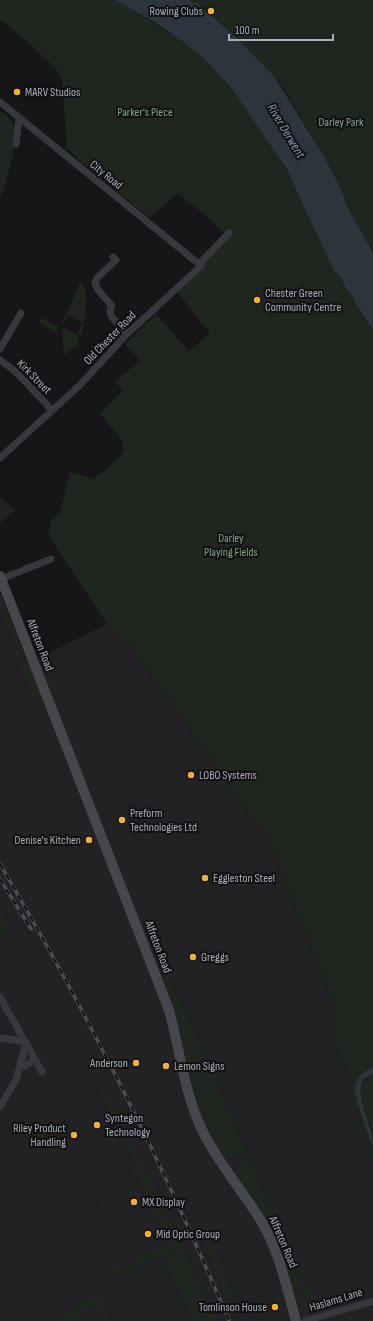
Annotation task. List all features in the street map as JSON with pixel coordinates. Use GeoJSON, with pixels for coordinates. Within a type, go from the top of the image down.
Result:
{"type":"FeatureCollection","features":[{"type":"Feature","properties":{"kind":"street","name":"City Road"},"geometry":{"type":"LineString","coordinates":[[0,102],[199,264]]}},
{"type":"Feature","properties":{"kind":"street"},"geometry":{"type":"LineString","coordinates":[[16,144],[19,118]]}},
{"type":"Feature","properties":{"kind":"street","name":"Old Chester Road"},"geometry":{"type":"LineString","coordinates":[[0,458],[78,386],[127,334],[201,266],[199,264],[229,233]]}},
{"type":"Feature","properties":{"kind":"street"},"geometry":{"type":"LineString","coordinates":[[113,256],[116,260],[97,278],[95,283],[98,290],[112,306],[110,311],[111,316],[127,334]]}},
{"type":"Feature","properties":{"kind":"street"},"geometry":{"type":"LineString","coordinates":[[0,349],[21,312]]}},
{"type":"Feature","properties":{"kind":"street","name":"Kirk Street"},"geometry":{"type":"LineString","coordinates":[[0,360],[16,372],[52,410]]}},
{"type":"Feature","properties":{"kind":"street"},"geometry":{"type":"LineString","coordinates":[[1,577],[51,559]]}},
{"type":"Feature","properties":{"kind":"street","name":"Alfreton Road"},"geometry":{"type":"LineString","coordinates":[[1,577],[169,1010],[184,1076],[195,1115],[217,1158],[265,1228],[281,1265],[296,1321]]}},
{"type":"Feature","properties":{"kind":"street"},"geometry":{"type":"LineString","coordinates":[[0,997],[42,1072]]}},
{"type":"Feature","properties":{"kind":"street"},"geometry":{"type":"LineString","coordinates":[[0,1038],[26,1042]]}},
{"type":"Feature","properties":{"kind":"street"},"geometry":{"type":"LineString","coordinates":[[0,1107],[16,1080],[21,1066],[26,1042]]}},
{"type":"Feature","properties":{"kind":"street"},"geometry":{"type":"LineString","coordinates":[[21,1066],[25,1066],[35,1060]]}},
{"type":"Feature","properties":{"kind":"street","name":"Haslams Lane"},"geometry":{"type":"LineString","coordinates":[[305,1321],[373,1301]]}},
{"type":"Feature","properties":{"kind":"shaded area"},"geometry":{"type":"Polygon","coordinates":[[[0,497],[15,510],[0,523],[0,497]]]}},
{"type":"Feature","properties":{"kind":"shaded area"},"geometry":{"type":"Polygon","coordinates":[[[0,597],[24,665],[107,624],[131,646],[268,840],[373,1099],[373,1321],[0,1321],[0,597]]]}},
{"type":"Feature","properties":{"kind":"green space","name":"Darley Playing Fields"},"geometry":{"type":"Polygon","coordinates":[[[0,0],[116,0],[178,38],[201,56],[239,98],[277,153],[308,212],[334,271],[341,277],[345,287],[352,295],[357,306],[373,330],[373,1137],[360,1091],[362,1073],[356,1086],[369,1132],[373,1157],[352,1104],[353,1082],[340,1054],[334,1029],[338,1013],[268,840],[131,646],[107,624],[48,535],[52,518],[59,515],[70,472],[93,479],[109,467],[124,452],[121,439],[100,413],[123,390],[115,382],[140,360],[125,344],[156,314],[189,351],[210,333],[177,292],[232,234],[221,231],[208,217],[177,193],[150,218],[80,161],[67,148],[62,80],[57,70],[30,44],[0,19],[0,0]]]}},
{"type":"Feature","properties":{"kind":"green space","name":"Darley Park"},"geometry":{"type":"Polygon","coordinates":[[[189,0],[373,0],[373,253],[347,206],[340,187],[325,158],[280,83],[237,38],[197,2],[195,4],[189,0]]]}},
{"type":"Feature","properties":{"kind":"green space"},"geometry":{"type":"Polygon","coordinates":[[[0,111],[13,124],[15,141],[6,182],[0,199],[0,111]]]}},
{"type":"Feature","properties":{"kind":"green space"},"geometry":{"type":"Polygon","coordinates":[[[81,281],[86,293],[82,335],[77,333],[82,323],[69,315],[63,324],[62,323],[81,281]]]}},
{"type":"Feature","properties":{"kind":"green space"},"geometry":{"type":"Polygon","coordinates":[[[42,317],[57,327],[57,334],[39,322],[42,317]]]}},
{"type":"Feature","properties":{"kind":"green space"},"geometry":{"type":"Polygon","coordinates":[[[63,328],[78,335],[79,339],[77,345],[64,355],[62,329],[63,328]]]}},
{"type":"Feature","properties":{"kind":"green space"},"geometry":{"type":"Polygon","coordinates":[[[0,592],[42,699],[40,703],[19,663],[23,661],[9,626],[5,628],[2,623],[7,620],[0,602],[0,592]]]}},
{"type":"Feature","properties":{"kind":"green space"},"geometry":{"type":"Polygon","coordinates":[[[0,912],[10,929],[2,934],[0,930],[0,912]]]}},
{"type":"Feature","properties":{"kind":"green space"},"geometry":{"type":"Polygon","coordinates":[[[159,958],[304,1288],[311,1286],[317,1304],[303,1291],[295,1287],[274,1231],[234,1169],[244,1163],[240,1152],[227,1161],[203,1118],[198,1105],[174,1008],[156,961],[159,958]]]}},
{"type":"Feature","properties":{"kind":"green space"},"geometry":{"type":"Polygon","coordinates":[[[101,1083],[162,1204],[214,1321],[193,1321],[165,1258],[174,1253],[174,1250],[118,1274],[115,1274],[111,1266],[117,1264],[120,1269],[137,1261],[135,1257],[168,1244],[140,1181],[137,1177],[133,1176],[130,1168],[135,1165],[96,1087],[101,1083]]]}},
{"type":"Feature","properties":{"kind":"green space"},"geometry":{"type":"Polygon","coordinates":[[[100,1198],[105,1202],[110,1213],[106,1215],[99,1200],[100,1198]]]}},
{"type":"Feature","properties":{"kind":"green space"},"geometry":{"type":"Polygon","coordinates":[[[203,1224],[245,1321],[236,1321],[198,1227],[203,1224]]]}},
{"type":"Feature","properties":{"kind":"green space"},"geometry":{"type":"Polygon","coordinates":[[[98,1292],[112,1321],[106,1321],[101,1310],[93,1306],[71,1321],[57,1321],[98,1292]]]}},
{"type":"Feature","properties":{"kind":"green space"},"geometry":{"type":"Polygon","coordinates":[[[297,1296],[302,1298],[309,1306],[309,1312],[304,1315],[302,1313],[297,1296]]]}},
{"type":"Feature","properties":{"kind":"water","name":"River Derwent"},"geometry":{"type":"Polygon","coordinates":[[[115,0],[189,0],[195,4],[196,2],[237,38],[274,76],[325,158],[340,187],[347,206],[373,253],[373,330],[357,306],[352,295],[345,287],[341,277],[334,271],[286,168],[232,89],[201,56],[178,38],[156,23],[115,0]]]}},
{"type":"Feature","properties":{"kind":"water"},"geometry":{"type":"Polygon","coordinates":[[[373,1068],[373,1073],[363,1079],[361,1094],[373,1146],[360,1110],[355,1086],[356,1082],[363,1073],[373,1068]]]}},
{"type":"Feature","properties":{"kind":"railway"},"geometry":{"type":"LineString","coordinates":[[0,864],[63,976],[122,1089],[178,1204],[229,1321]]}},
{"type":"Feature","properties":{"kind":"railway"},"geometry":{"type":"LineString","coordinates":[[0,879],[31,929]]}},
{"type":"Feature","properties":{"kind":"place","name":"Rowing Clubs"},"geometry":{"type":"Point","coordinates":[211,11]}},
{"type":"Feature","properties":{"kind":"place","name":"MARV Studios"},"geometry":{"type":"Point","coordinates":[17,92]}},
{"type":"Feature","properties":{"kind":"place","name":"Chester Green Community Centre"},"geometry":{"type":"Point","coordinates":[257,300]}},
{"type":"Feature","properties":{"kind":"place","name":"LOBO Systems"},"geometry":{"type":"Point","coordinates":[191,775]}},
{"type":"Feature","properties":{"kind":"place","name":"Preform Technologies Ltd"},"geometry":{"type":"Point","coordinates":[122,820]}},
{"type":"Feature","properties":{"kind":"place","name":"Denise's Kitchen"},"geometry":{"type":"Point","coordinates":[89,840]}},
{"type":"Feature","properties":{"kind":"place","name":"Eggleston Steel"},"geometry":{"type":"Point","coordinates":[205,878]}},
{"type":"Feature","properties":{"kind":"place","name":"Greggs"},"geometry":{"type":"Point","coordinates":[193,957]}},
{"type":"Feature","properties":{"kind":"place","name":"Anderson"},"geometry":{"type":"Point","coordinates":[136,1063]}},
{"type":"Feature","properties":{"kind":"place","name":"Lemon Signs"},"geometry":{"type":"Point","coordinates":[166,1066]}},
{"type":"Feature","properties":{"kind":"place","name":"Syntegon Technology"},"geometry":{"type":"Point","coordinates":[97,1125]}},
{"type":"Feature","properties":{"kind":"place","name":"Riley Product Handling"},"geometry":{"type":"Point","coordinates":[74,1135]}},
{"type":"Feature","properties":{"kind":"place","name":"MX Display"},"geometry":{"type":"Point","coordinates":[134,1202]}},
{"type":"Feature","properties":{"kind":"place","name":"Mid Optic Group"},"geometry":{"type":"Point","coordinates":[148,1234]}},
{"type":"Feature","properties":{"kind":"place","name":"Tomlinson House"},"geometry":{"type":"Point","coordinates":[275,1307]}},
{"type":"Feature","properties":{"kind":"park label","name":"Parker's Piece"},"geometry":{"type":"Point","coordinates":[145,112]}}]}
